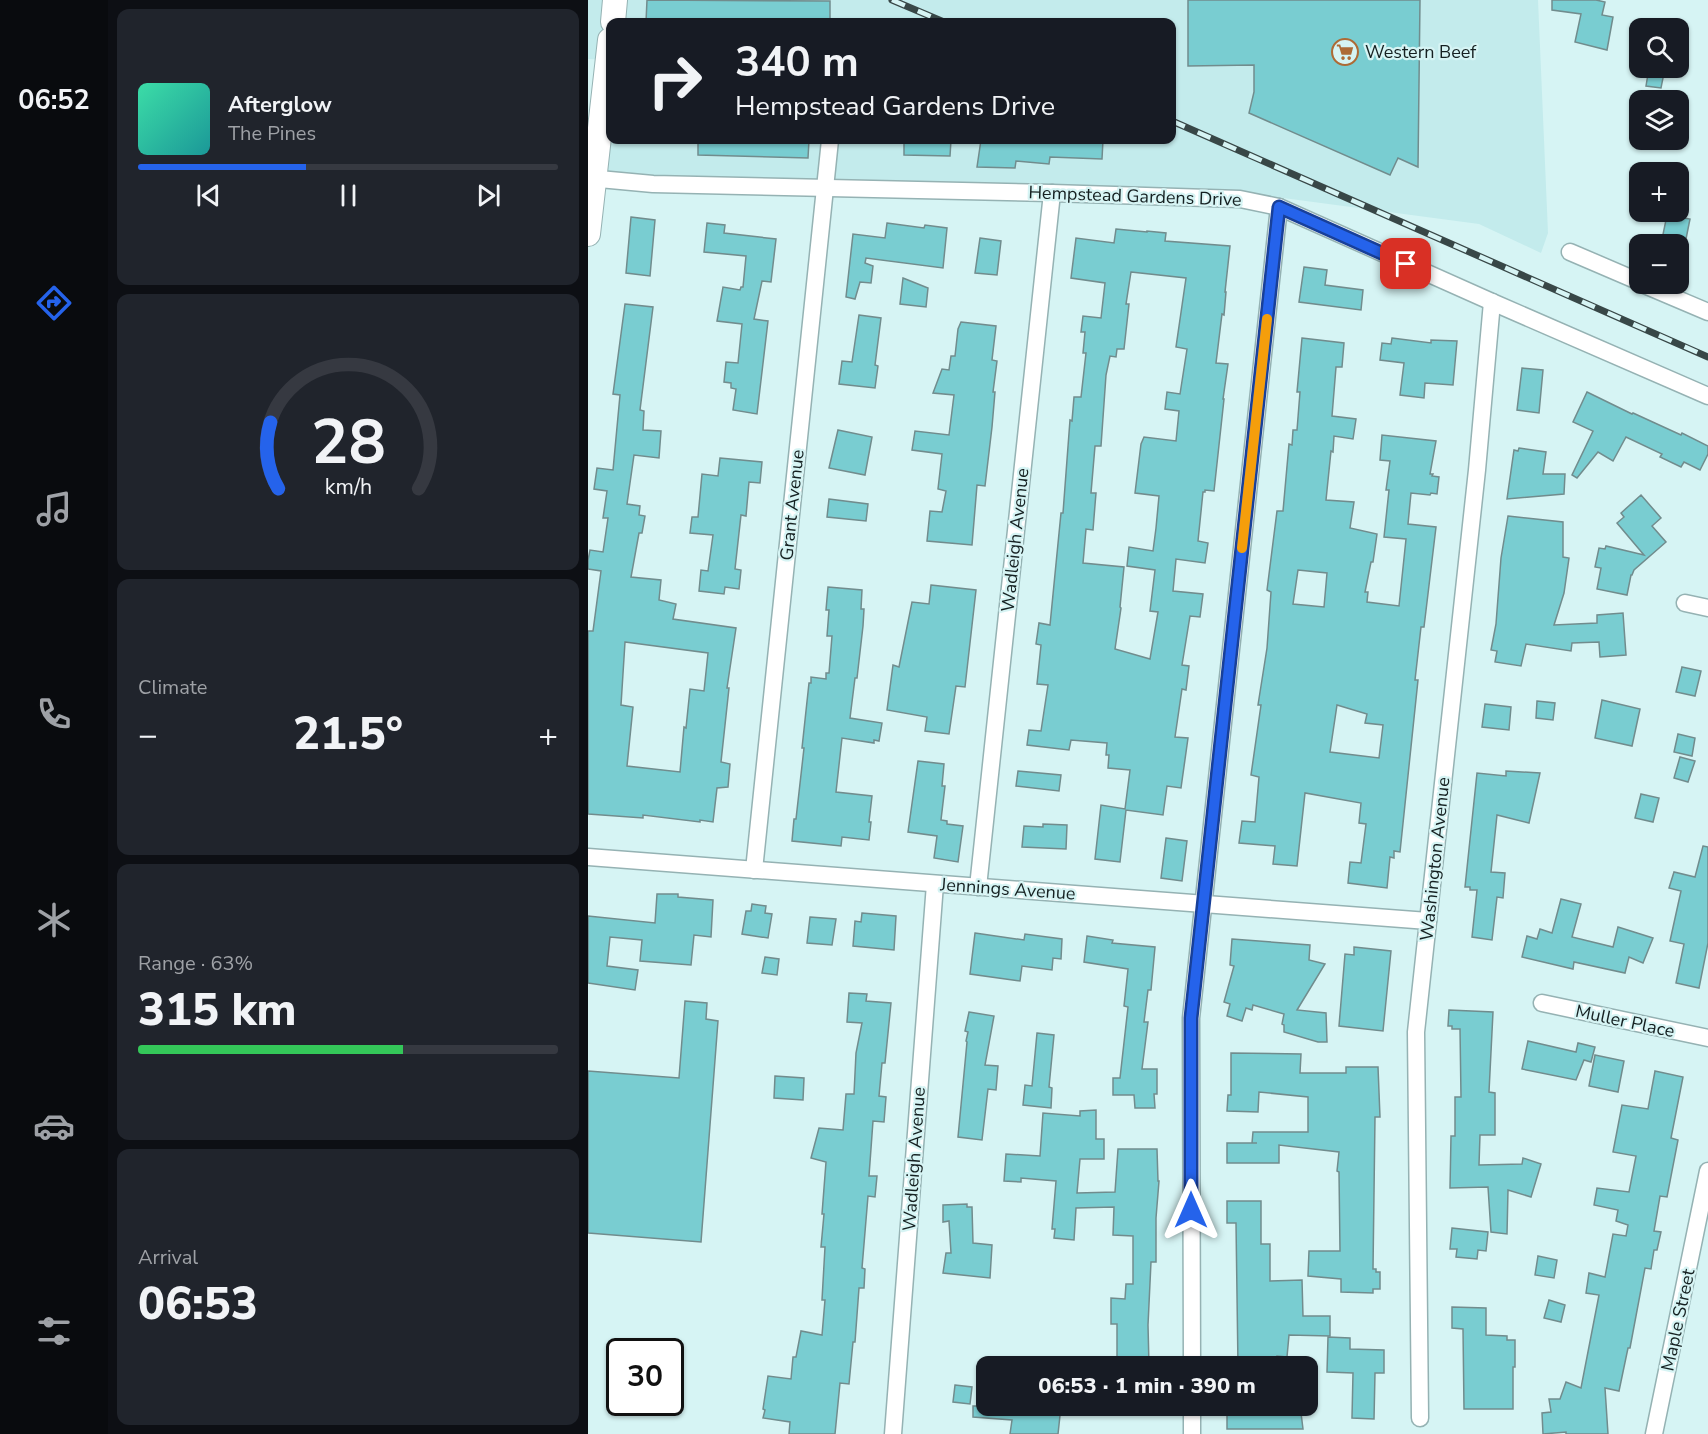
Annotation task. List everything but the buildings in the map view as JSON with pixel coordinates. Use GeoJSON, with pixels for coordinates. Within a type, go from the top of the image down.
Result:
{"type":"FeatureCollection","features":[{"type":"Feature","properties":{"kind":"street"},"geometry":{"type":"LineString","coordinates":[[613,18],[615,0]]}},
{"type":"Feature","properties":{"kind":"street"},"geometry":{"type":"LineString","coordinates":[[588,234],[591,179],[606,69]]}},
{"type":"Feature","properties":{"kind":"street","name":"Grant Avenue"},"geometry":{"type":"LineString","coordinates":[[754,870],[830,144]]}},
{"type":"Feature","properties":{"kind":"street","name":"Hempstead Gardens Drive"},"geometry":{"type":"LineString","coordinates":[[591,179],[653,184],[1240,199],[1279,207],[1708,396]]}},
{"type":"Feature","properties":{"kind":"street","name":"Wadleigh Avenue"},"geometry":{"type":"LineString","coordinates":[[978,887],[1052,193]]}},
{"type":"Feature","properties":{"kind":"street"},"geometry":{"type":"LineString","coordinates":[[1192,1356],[1191,1018],[1279,207]]}},
{"type":"Feature","properties":{"kind":"street"},"geometry":{"type":"LineString","coordinates":[[1570,252],[1629,278]]}},
{"type":"Feature","properties":{"kind":"street"},"geometry":{"type":"LineString","coordinates":[[1666,294],[1708,312]]}},
{"type":"Feature","properties":{"kind":"street","name":"Washington Avenue"},"geometry":{"type":"LineString","coordinates":[[1420,1418],[1416,1032],[1477,470],[1492,302]]}},
{"type":"Feature","properties":{"kind":"street"},"geometry":{"type":"LineString","coordinates":[[1685,603],[1708,608]]}},
{"type":"Feature","properties":{"kind":"street","name":"Jennings Avenue"},"geometry":{"type":"LineString","coordinates":[[588,857],[1428,921]]}},
{"type":"Feature","properties":{"kind":"street","name":"Wadleigh Avenue"},"geometry":{"type":"LineString","coordinates":[[893,1434],[935,884]]}},
{"type":"Feature","properties":{"kind":"street","name":"Muller Place"},"geometry":{"type":"LineString","coordinates":[[1542,1003],[1708,1038]]}},
{"type":"Feature","properties":{"kind":"street","name":"Maple Street"},"geometry":{"type":"LineString","coordinates":[[1654,1434],[1702,1236],[1708,1171]]}},
{"type":"Feature","properties":{"kind":"street"},"geometry":{"type":"LineString","coordinates":[[1192,1416],[1192,1434]]}},
{"type":"Feature","properties":{"kind":"shaded area"},"geometry":{"type":"Polygon","coordinates":[[[588,0],[1538,0],[1548,233],[1541,253],[1479,224],[1260,195],[600,174],[609,144],[1176,144],[1176,18],[606,18],[606,60],[588,59],[588,0]]]}},
{"type":"Feature","properties":{"kind":"railway"},"geometry":{"type":"LineString","coordinates":[[892,0],[935,18]]}},
{"type":"Feature","properties":{"kind":"railway"},"geometry":{"type":"LineString","coordinates":[[1176,123],[1708,357]]}},
{"type":"Feature","properties":{"kind":"slow traffic"},"geometry":{"type":"LineString","coordinates":[[1242,548],[1267,319]]}},
{"type":"Feature","properties":{"kind":"place","name":"Western Beef"},"geometry":{"type":"Point","coordinates":[1345,52]}},
{"type":"Feature","properties":{"kind":"route"},"geometry":{"type":"LineString","coordinates":[[1191,1210],[1191,1018],[1279,207],[1406,264]]}}]}
